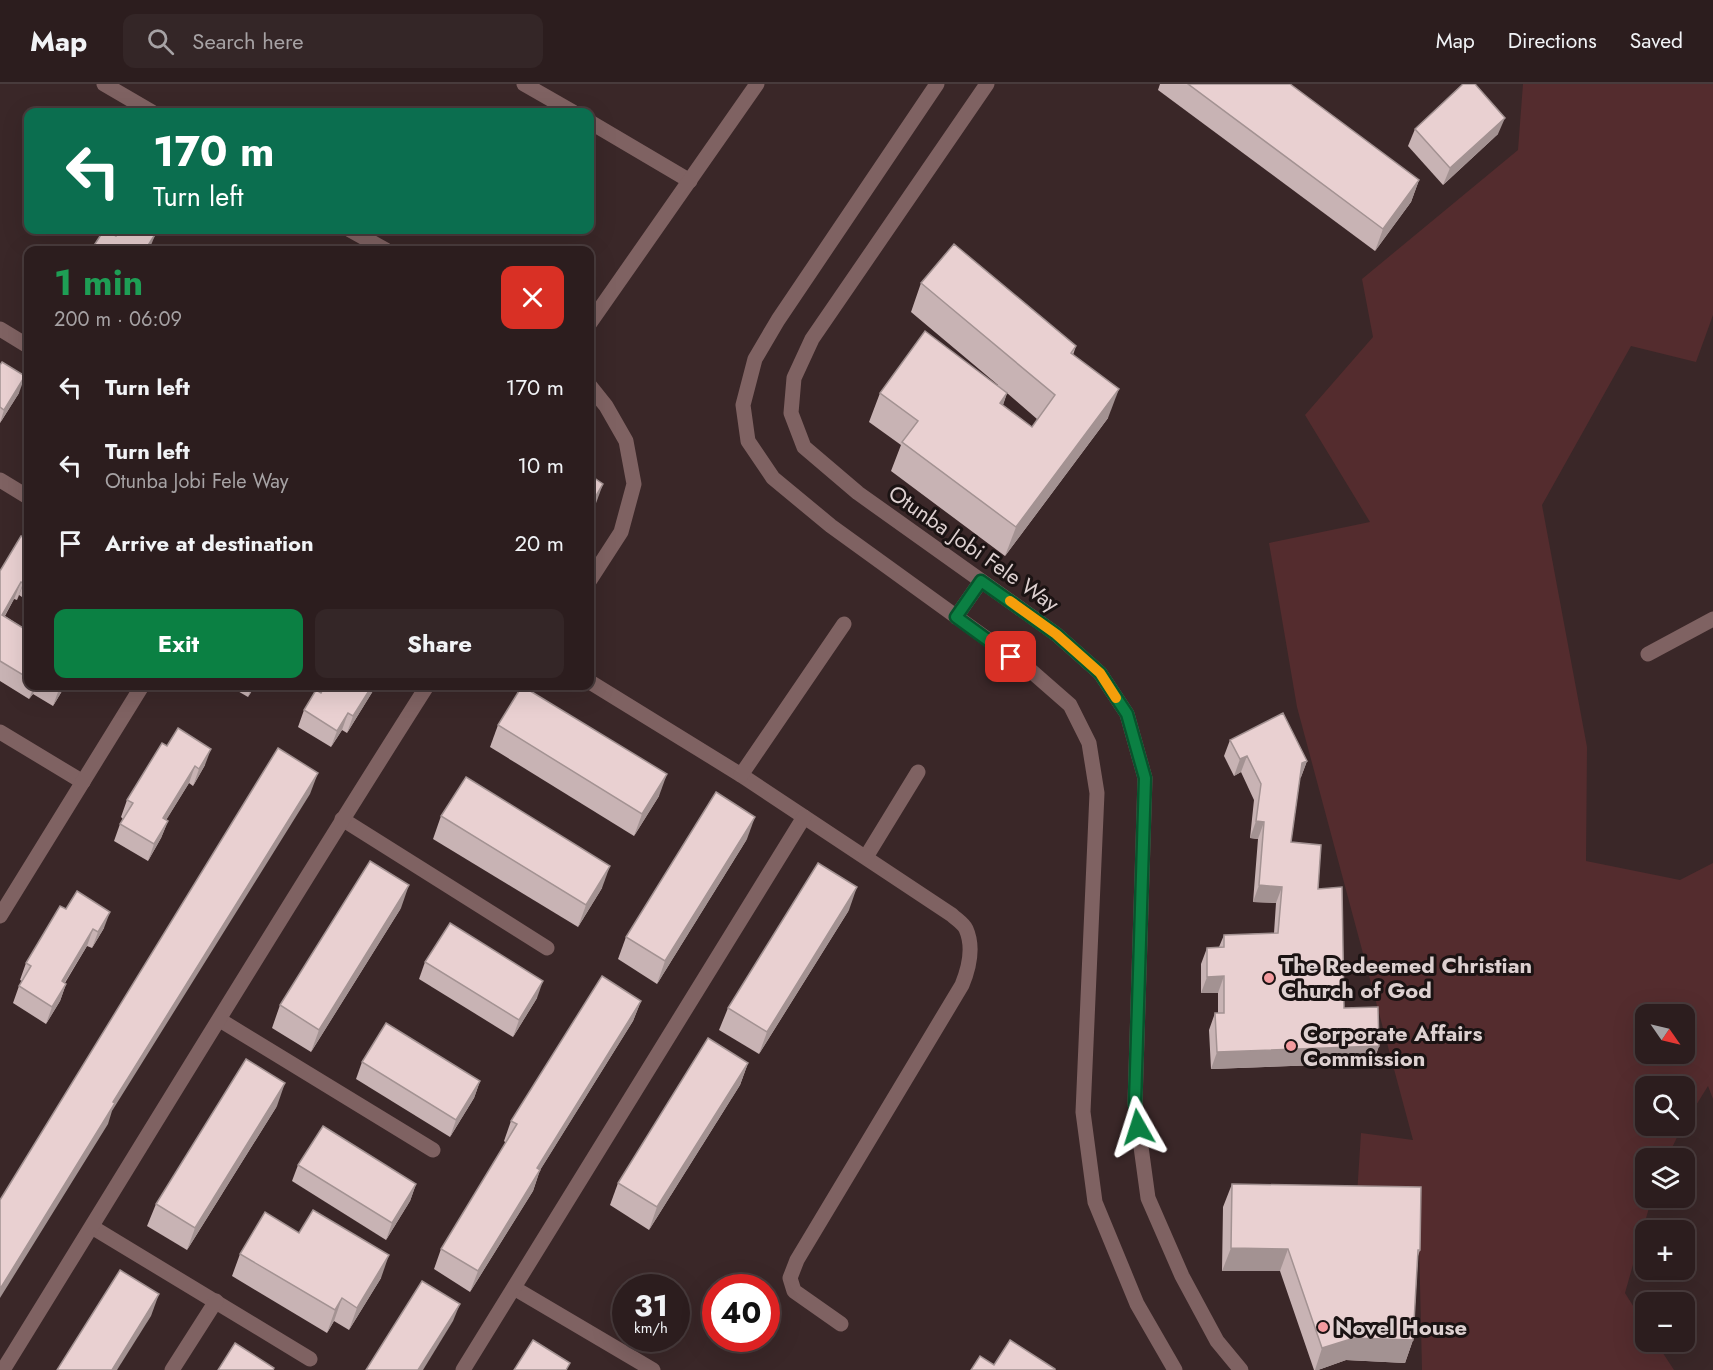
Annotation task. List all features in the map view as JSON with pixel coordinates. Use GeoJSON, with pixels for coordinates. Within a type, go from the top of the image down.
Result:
{"type":"FeatureCollection","features":[{"type":"Feature","properties":{"kind":"street"},"geometry":{"type":"LineString","coordinates":[[104,84],[145,108]]}},
{"type":"Feature","properties":{"kind":"street"},"geometry":{"type":"LineString","coordinates":[[524,84],[566,108]]}},
{"type":"Feature","properties":{"kind":"street"},"geometry":{"type":"LineString","coordinates":[[594,317],[757,84]]}},
{"type":"Feature","properties":{"kind":"street"},"geometry":{"type":"LineString","coordinates":[[937,84],[755,359],[743,405],[748,441],[772,478],[831,526],[1030,670],[1070,705],[1089,742],[1096,793],[1083,1112],[1095,1203],[1137,1304],[1175,1370]]}},
{"type":"Feature","properties":{"kind":"street","name":"Otunba Jobi Fele Way"},"geometry":{"type":"LineString","coordinates":[[987,84],[812,339],[794,378],[791,413],[804,447],[858,493],[1056,634],[1100,673],[1127,714],[1145,778],[1135,1103],[1148,1198],[1182,1276],[1217,1341],[1241,1370]]}},
{"type":"Feature","properties":{"kind":"street"},"geometry":{"type":"LineString","coordinates":[[594,124],[690,182]]}},
{"type":"Feature","properties":{"kind":"street"},"geometry":{"type":"LineString","coordinates":[[357,234],[379,246]]}},
{"type":"Feature","properties":{"kind":"street"},"geometry":{"type":"LineString","coordinates":[[0,329],[24,344]]}},
{"type":"Feature","properties":{"kind":"street"},"geometry":{"type":"LineString","coordinates":[[594,391],[606,406],[626,441],[634,484],[621,532],[594,574]]}},
{"type":"Feature","properties":{"kind":"street"},"geometry":{"type":"LineString","coordinates":[[0,480],[24,495]]}},
{"type":"Feature","properties":{"kind":"street"},"geometry":{"type":"LineString","coordinates":[[956,617],[981,581]]}},
{"type":"Feature","properties":{"kind":"street"},"geometry":{"type":"LineString","coordinates":[[1648,654],[1713,619]]}},
{"type":"Feature","properties":{"kind":"street"},"geometry":{"type":"LineString","coordinates":[[741,775],[844,624]]}},
{"type":"Feature","properties":{"kind":"street"},"geometry":{"type":"LineString","coordinates":[[594,684],[741,775],[952,915],[966,928],[970,960],[962,985],[796,1260],[790,1278],[794,1291],[841,1324]]}},
{"type":"Feature","properties":{"kind":"street"},"geometry":{"type":"LineString","coordinates":[[0,916],[140,690]]}},
{"type":"Feature","properties":{"kind":"street"},"geometry":{"type":"LineString","coordinates":[[3,1370],[342,819],[424,690]]}},
{"type":"Feature","properties":{"kind":"street"},"geometry":{"type":"LineString","coordinates":[[0,732],[83,782]]}},
{"type":"Feature","properties":{"kind":"street"},"geometry":{"type":"LineString","coordinates":[[866,857],[918,772]]}},
{"type":"Feature","properties":{"kind":"street"},"geometry":{"type":"LineString","coordinates":[[463,1370],[804,817]]}},
{"type":"Feature","properties":{"kind":"street"},"geometry":{"type":"LineString","coordinates":[[342,819],[547,948]]}},
{"type":"Feature","properties":{"kind":"street"},"geometry":{"type":"LineString","coordinates":[[220,1020],[433,1150]]}},
{"type":"Feature","properties":{"kind":"street"},"geometry":{"type":"LineString","coordinates":[[92,1227],[310,1359]]}},
{"type":"Feature","properties":{"kind":"street"},"geometry":{"type":"LineString","coordinates":[[514,1288],[653,1370]]}},
{"type":"Feature","properties":{"kind":"street"},"geometry":{"type":"LineString","coordinates":[[172,1370],[216,1301]]}},
{"type":"Feature","properties":{"kind":"shaded area"},"geometry":{"type":"Polygon","coordinates":[[[1523,84],[1713,84],[1713,315],[1696,362],[1631,346],[1542,505],[1587,747],[1586,861],[1680,880],[1713,863],[1713,1099],[1708,1086],[1695,1107],[1695,1076],[1635,1076],[1635,1136],[1678,1136],[1672,1148],[1635,1148],[1635,1208],[1649,1208],[1646,1220],[1635,1220],[1635,1257],[1625,1293],[1635,1309],[1635,1352],[1662,1352],[1674,1370],[1422,1370],[1418,1198],[1357,1195],[1361,1133],[1413,1140],[1297,707],[1269,543],[1370,522],[1305,415],[1373,337],[1362,279],[1518,150],[1523,84]]]}},
{"type":"Feature","properties":{"kind":"building"},"geometry":{"type":"Polygon","coordinates":[[[1188,84],[1290,84],[1419,180],[1383,229],[1188,84]]]}},
{"type":"Feature","properties":{"kind":"building"},"geometry":{"type":"Polygon","coordinates":[[[1463,84],[1475,84],[1505,118],[1450,168],[1415,129],[1463,84]]]}},
{"type":"Feature","properties":{"kind":"building"},"geometry":{"type":"Polygon","coordinates":[[[101,234],[116,236],[117,234],[155,234],[148,246],[94,246],[101,234]]]}},
{"type":"Feature","properties":{"kind":"building"},"geometry":{"type":"Polygon","coordinates":[[[954,244],[1076,346],[1071,353],[1119,389],[1016,527],[902,442],[918,421],[880,393],[925,331],[1007,393],[1000,403],[1032,427],[1055,395],[921,283],[954,244]]]}},
{"type":"Feature","properties":{"kind":"building"},"geometry":{"type":"Polygon","coordinates":[[[2,362],[24,375],[4,410],[0,407],[0,365],[2,362]]]}},
{"type":"Feature","properties":{"kind":"building"},"geometry":{"type":"Polygon","coordinates":[[[594,478],[603,484],[594,499],[594,478]]]}},
{"type":"Feature","properties":{"kind":"building"},"geometry":{"type":"Polygon","coordinates":[[[21,536],[24,538],[24,581],[21,582],[2,615],[24,629],[24,676],[0,661],[0,571],[21,536]]]}},
{"type":"Feature","properties":{"kind":"building"},"geometry":{"type":"Polygon","coordinates":[[[316,690],[321,693],[323,690],[369,690],[353,716],[348,713],[337,731],[304,710],[316,690]]]}},
{"type":"Feature","properties":{"kind":"building"},"geometry":{"type":"Polygon","coordinates":[[[520,690],[529,690],[667,774],[642,814],[498,725],[520,690]]]}},
{"type":"Feature","properties":{"kind":"building"},"geometry":{"type":"Polygon","coordinates":[[[1283,713],[1307,761],[1302,763],[1291,842],[1321,845],[1318,889],[1342,887],[1344,1008],[1378,1007],[1379,1046],[1217,1052],[1215,1013],[1224,1013],[1224,976],[1207,977],[1207,948],[1224,947],[1224,935],[1278,933],[1282,887],[1259,885],[1264,822],[1256,821],[1261,784],[1247,756],[1240,759],[1230,740],[1283,713]]]}},
{"type":"Feature","properties":{"kind":"building"},"geometry":{"type":"Polygon","coordinates":[[[178,728],[211,749],[199,769],[195,766],[163,818],[168,821],[154,844],[120,824],[133,803],[127,800],[162,743],[167,746],[178,728]]]}},
{"type":"Feature","properties":{"kind":"building"},"geometry":{"type":"Polygon","coordinates":[[[278,748],[318,773],[113,1102],[115,1103],[0,1289],[0,1200],[278,748]]]}},
{"type":"Feature","properties":{"kind":"building"},"geometry":{"type":"Polygon","coordinates":[[[466,777],[610,866],[586,905],[441,816],[466,777]]]}},
{"type":"Feature","properties":{"kind":"building"},"geometry":{"type":"Polygon","coordinates":[[[716,792],[755,817],[665,961],[626,937],[716,792]]]}},
{"type":"Feature","properties":{"kind":"building"},"geometry":{"type":"Polygon","coordinates":[[[370,861],[409,885],[319,1030],[280,1005],[370,861]]]}},
{"type":"Feature","properties":{"kind":"building"},"geometry":{"type":"Polygon","coordinates":[[[818,863],[857,887],[767,1032],[728,1008],[818,863]]]}},
{"type":"Feature","properties":{"kind":"building"},"geometry":{"type":"Polygon","coordinates":[[[77,891],[110,912],[98,932],[93,929],[62,981],[66,984],[52,1007],[19,986],[31,966],[26,963],[60,906],[66,909],[77,891]]]}},
{"type":"Feature","properties":{"kind":"building"},"geometry":{"type":"Polygon","coordinates":[[[450,923],[543,981],[519,1020],[425,962],[450,923]]]}},
{"type":"Feature","properties":{"kind":"building"},"geometry":{"type":"Polygon","coordinates":[[[602,976],[641,1001],[537,1168],[540,1170],[478,1271],[441,1249],[517,1124],[511,1121],[602,976]]]}},
{"type":"Feature","properties":{"kind":"building"},"geometry":{"type":"Polygon","coordinates":[[[386,1023],[480,1081],[456,1120],[362,1062],[386,1023]]]}},
{"type":"Feature","properties":{"kind":"building"},"geometry":{"type":"Polygon","coordinates":[[[708,1038],[748,1063],[657,1207],[618,1183],[708,1038]]]}},
{"type":"Feature","properties":{"kind":"building"},"geometry":{"type":"Polygon","coordinates":[[[246,1059],[285,1083],[195,1228],[156,1204],[246,1059]]]}},
{"type":"Feature","properties":{"kind":"building"},"geometry":{"type":"Polygon","coordinates":[[[323,1126],[416,1184],[392,1223],[298,1165],[323,1126]]]}},
{"type":"Feature","properties":{"kind":"building"},"geometry":{"type":"Polygon","coordinates":[[[1232,1184],[1421,1187],[1420,1250],[1418,1250],[1413,1340],[1354,1338],[1322,1348],[1288,1249],[1231,1248],[1232,1184]]]}},
{"type":"Feature","properties":{"kind":"building"},"geometry":{"type":"Polygon","coordinates":[[[313,1210],[389,1255],[357,1308],[342,1298],[335,1310],[240,1254],[265,1212],[299,1233],[313,1210]]]}},
{"type":"Feature","properties":{"kind":"building"},"geometry":{"type":"Polygon","coordinates":[[[120,1270],[159,1294],[112,1370],[57,1370],[120,1270]]]}},
{"type":"Feature","properties":{"kind":"building"},"geometry":{"type":"Polygon","coordinates":[[[422,1281],[460,1304],[418,1370],[366,1370],[422,1281]]]}},
{"type":"Feature","properties":{"kind":"building"},"geometry":{"type":"Polygon","coordinates":[[[533,1340],[570,1363],[566,1370],[514,1370],[533,1340]]]}},
{"type":"Feature","properties":{"kind":"building"},"geometry":{"type":"Polygon","coordinates":[[[1010,1340],[1055,1370],[971,1370],[980,1356],[994,1365],[1010,1340]]]}},
{"type":"Feature","properties":{"kind":"building"},"geometry":{"type":"Polygon","coordinates":[[[235,1343],[274,1368],[273,1370],[218,1370],[235,1343]]]}},
{"type":"Feature","properties":{"kind":"slow traffic"},"geometry":{"type":"LineString","coordinates":[[1010,601],[1056,634],[1100,673],[1116,698]]}},
{"type":"Feature","properties":{"kind":"place","name":"The Redeemed Christian Church of God"},"geometry":{"type":"Point","coordinates":[1269,978]}},
{"type":"Feature","properties":{"kind":"place","name":"Corporate Affairs Commission"},"geometry":{"type":"Point","coordinates":[1291,1046]}},
{"type":"Feature","properties":{"kind":"place","name":"Novel House"},"geometry":{"type":"Point","coordinates":[1323,1327]}},
{"type":"Feature","properties":{"kind":"route"},"geometry":{"type":"LineString","coordinates":[[1011,657],[956,617],[981,581],[1056,634],[1100,673],[1127,714],[1145,778],[1135,1103],[1138,1127]]}}]}
